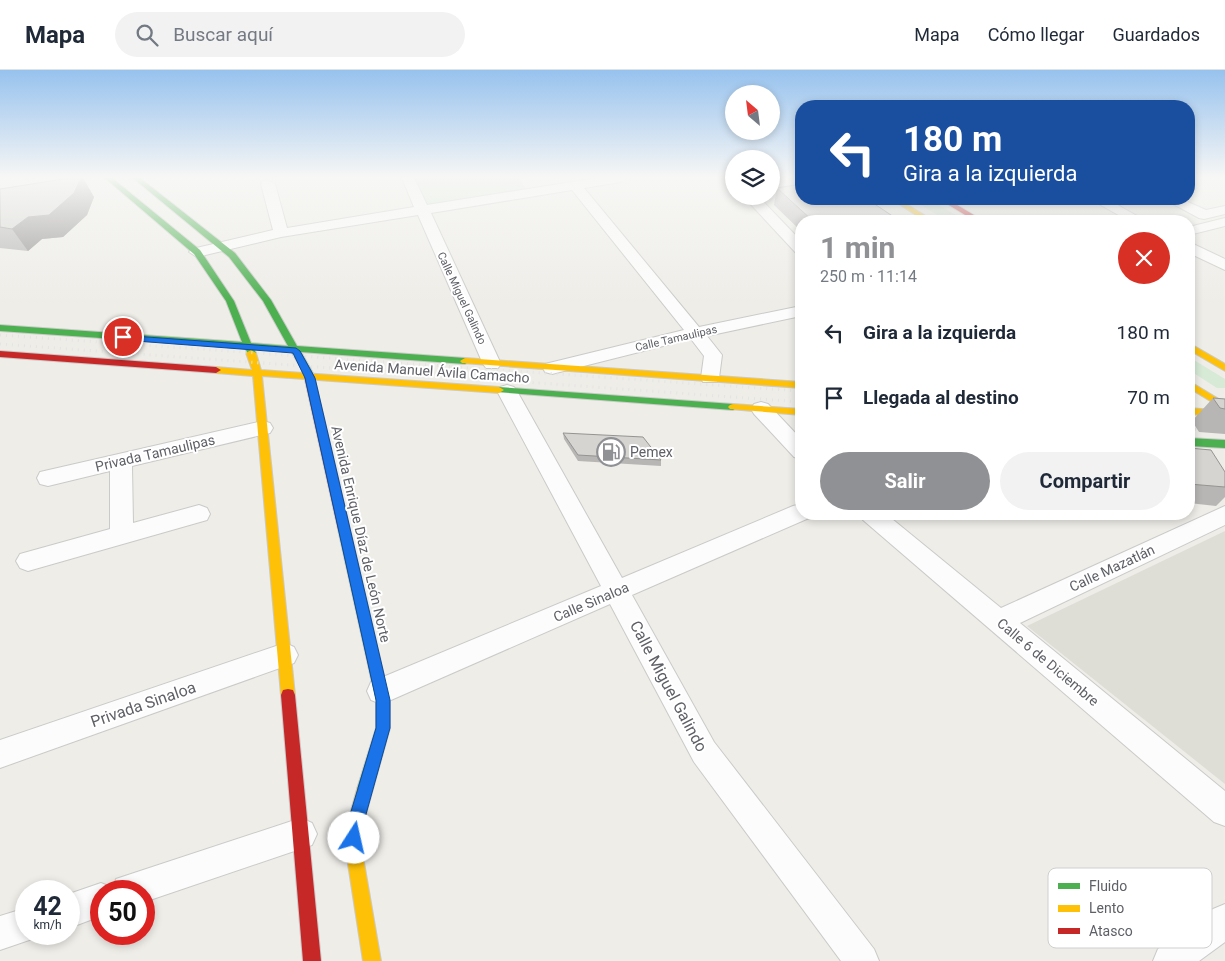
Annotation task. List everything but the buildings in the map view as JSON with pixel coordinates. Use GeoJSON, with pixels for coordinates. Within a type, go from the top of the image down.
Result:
{"type":"FeatureCollection","features":[{"type":"Feature","properties":{"kind":"main road"},"geometry":{"type":"LineString","coordinates":[[158,220],[197,252],[230,301],[250,347],[257,372],[285,654],[312,961]]}},
{"type":"Feature","properties":{"kind":"main road","name":"Avenida Enrique Díaz de León Norte"},"geometry":{"type":"LineString","coordinates":[[189,220],[232,255],[267,300],[310,378],[381,691],[383,728],[355,825],[354,851],[372,961]]}},
{"type":"Feature","properties":{"kind":"main road","name":"Avenida Manuel Ávila Camacho"},"geometry":{"type":"LineString","coordinates":[[0,328],[296,351],[795,385]]}},
{"type":"Feature","properties":{"kind":"main road"},"geometry":{"type":"LineString","coordinates":[[1195,350],[1225,368]]}},
{"type":"Feature","properties":{"kind":"main road","name":"Avenida Manuel Ávila Camacho"},"geometry":{"type":"LineString","coordinates":[[0,354],[795,412]]}},
{"type":"Feature","properties":{"kind":"main road"},"geometry":{"type":"LineString","coordinates":[[1195,388],[1225,407]]}},
{"type":"Feature","properties":{"kind":"main road"},"geometry":{"type":"LineString","coordinates":[[1195,412],[1225,414]]}},
{"type":"Feature","properties":{"kind":"main road"},"geometry":{"type":"LineString","coordinates":[[1195,442],[1225,444]]}},
{"type":"Feature","properties":{"kind":"street"},"geometry":{"type":"LineString","coordinates":[[277,220],[281,233]]}},
{"type":"Feature","properties":{"kind":"street"},"geometry":{"type":"LineString","coordinates":[[197,252],[281,233],[359,220]]}},
{"type":"Feature","properties":{"kind":"street","name":"Calle Miguel Galindo"},"geometry":{"type":"LineString","coordinates":[[426,220],[492,364]]}},
{"type":"Feature","properties":{"kind":"street"},"geometry":{"type":"LineString","coordinates":[[603,220],[712,354],[710,378]]}},
{"type":"Feature","properties":{"kind":"street"},"geometry":{"type":"LineString","coordinates":[[772,220],[795,244]]}},
{"type":"Feature","properties":{"kind":"street"},"geometry":{"type":"LineString","coordinates":[[1195,230],[1225,222]]}},
{"type":"Feature","properties":{"kind":"street"},"geometry":{"type":"LineString","coordinates":[[1195,250],[1225,265]]}},
{"type":"Feature","properties":{"kind":"street","name":"Calle Tamaulipas"},"geometry":{"type":"LineString","coordinates":[[552,368],[695,333],[795,312]]}},
{"type":"Feature","properties":{"kind":"street","name":"Calle Miguel Galindo"},"geometry":{"type":"LineString","coordinates":[[507,391],[704,752],[862,961]]}},
{"type":"Feature","properties":{"kind":"street"},"geometry":{"type":"LineString","coordinates":[[761,410],[795,446]]}},
{"type":"Feature","properties":{"kind":"street","name":"Privada Tamaulipas"},"geometry":{"type":"LineString","coordinates":[[48,478],[263,428]]}},
{"type":"Feature","properties":{"kind":"street"},"geometry":{"type":"LineString","coordinates":[[121,461],[122,535]]}},
{"type":"Feature","properties":{"kind":"street"},"geometry":{"type":"LineString","coordinates":[[28,561],[199,514]]}},
{"type":"Feature","properties":{"kind":"street","name":"Calle Sinaloa"},"geometry":{"type":"LineString","coordinates":[[381,691],[795,515]]}},
{"type":"Feature","properties":{"kind":"street","name":"Calle Mazatlán"},"geometry":{"type":"LineString","coordinates":[[999,621],[1225,515]]}},
{"type":"Feature","properties":{"kind":"street","name":"Calle 6 de Diciembre"},"geometry":{"type":"LineString","coordinates":[[878,520],[1225,811]]}},
{"type":"Feature","properties":{"kind":"street","name":"Privada Sinaloa"},"geometry":{"type":"LineString","coordinates":[[0,754],[285,654]]}},
{"type":"Feature","properties":{"kind":"street"},"geometry":{"type":"LineString","coordinates":[[155,882],[301,834]]}},
{"type":"Feature","properties":{"kind":"street"},"geometry":{"type":"LineString","coordinates":[[1212,930],[1225,921]]}},
{"type":"Feature","properties":{"kind":"street"},"geometry":{"type":"LineString","coordinates":[[0,933],[15,928]]}},
{"type":"Feature","properties":{"kind":"street"},"geometry":{"type":"LineString","coordinates":[[1170,961],[1188,948]]}},
{"type":"Feature","properties":{"kind":"shaded area"},"geometry":{"type":"Polygon","coordinates":[[[1225,531],[1225,784],[1027,626],[1225,531]]]}},
{"type":"Feature","properties":{"kind":"green space"},"geometry":{"type":"Polygon","coordinates":[[[1195,361],[1225,379],[1225,388],[1217,388],[1195,374],[1195,361]]]}},
{"type":"Feature","properties":{"kind":"railway"},"geometry":{"type":"LineString","coordinates":[[0,335],[795,391]]}},
{"type":"Feature","properties":{"kind":"railway"},"geometry":{"type":"LineString","coordinates":[[0,344],[795,402]]}},
{"type":"Feature","properties":{"kind":"railway"},"geometry":{"type":"LineString","coordinates":[[1195,420],[1225,422]]}},
{"type":"Feature","properties":{"kind":"railway"},"geometry":{"type":"LineString","coordinates":[[1195,429],[1225,431]]}},
{"type":"Feature","properties":{"kind":"traffic: fast"},"geometry":{"type":"LineString","coordinates":[[158,220],[197,252],[230,301],[251,353]]}},
{"type":"Feature","properties":{"kind":"traffic: fast"},"geometry":{"type":"LineString","coordinates":[[188,220],[232,255],[267,300],[309,375]]}},
{"type":"Feature","properties":{"kind":"traffic: fast"},"geometry":{"type":"LineString","coordinates":[[0,328],[465,361]]}},
{"type":"Feature","properties":{"kind":"traffic: fast"},"geometry":{"type":"LineString","coordinates":[[499,390],[733,407]]}},
{"type":"Feature","properties":{"kind":"traffic: fast"},"geometry":{"type":"LineString","coordinates":[[1195,442],[1225,444]]}},
{"type":"Feature","properties":{"kind":"traffic: fast"},"geometry":{"type":"LineString","coordinates":[[344,529],[383,701],[383,728],[365,789]]}},
{"type":"Feature","properties":{"kind":"traffic: slow"},"geometry":{"type":"LineString","coordinates":[[1195,350],[1225,368]]}},
{"type":"Feature","properties":{"kind":"traffic: slow"},"geometry":{"type":"LineString","coordinates":[[251,353],[257,372],[288,695]]}},
{"type":"Feature","properties":{"kind":"traffic: slow"},"geometry":{"type":"LineString","coordinates":[[465,361],[795,385]]}},
{"type":"Feature","properties":{"kind":"traffic: slow"},"geometry":{"type":"LineString","coordinates":[[216,370],[499,390]]}},
{"type":"Feature","properties":{"kind":"traffic: slow"},"geometry":{"type":"LineString","coordinates":[[1195,388],[1225,407]]}},
{"type":"Feature","properties":{"kind":"traffic: slow"},"geometry":{"type":"LineString","coordinates":[[733,407],[795,412]]}},
{"type":"Feature","properties":{"kind":"traffic: slow"},"geometry":{"type":"LineString","coordinates":[[1195,412],[1225,414]]}},
{"type":"Feature","properties":{"kind":"traffic: slow"},"geometry":{"type":"LineString","coordinates":[[365,789],[355,825],[354,851],[372,961]]}},
{"type":"Feature","properties":{"kind":"traffic: jam"},"geometry":{"type":"LineString","coordinates":[[0,354],[216,370]]}},
{"type":"Feature","properties":{"kind":"traffic: jam"},"geometry":{"type":"LineString","coordinates":[[309,375],[344,529]]}},
{"type":"Feature","properties":{"kind":"traffic: jam"},"geometry":{"type":"LineString","coordinates":[[288,695],[312,961]]}},
{"type":"Feature","properties":{"kind":"place","name":"Pemex"},"geometry":{"type":"Point","coordinates":[611,452]}},
{"type":"Feature","properties":{"kind":"route"},"geometry":{"type":"LineString","coordinates":[[123,337],[296,351],[310,378],[383,700],[383,728],[376,760],[355,825],[354,838]]}}]}
